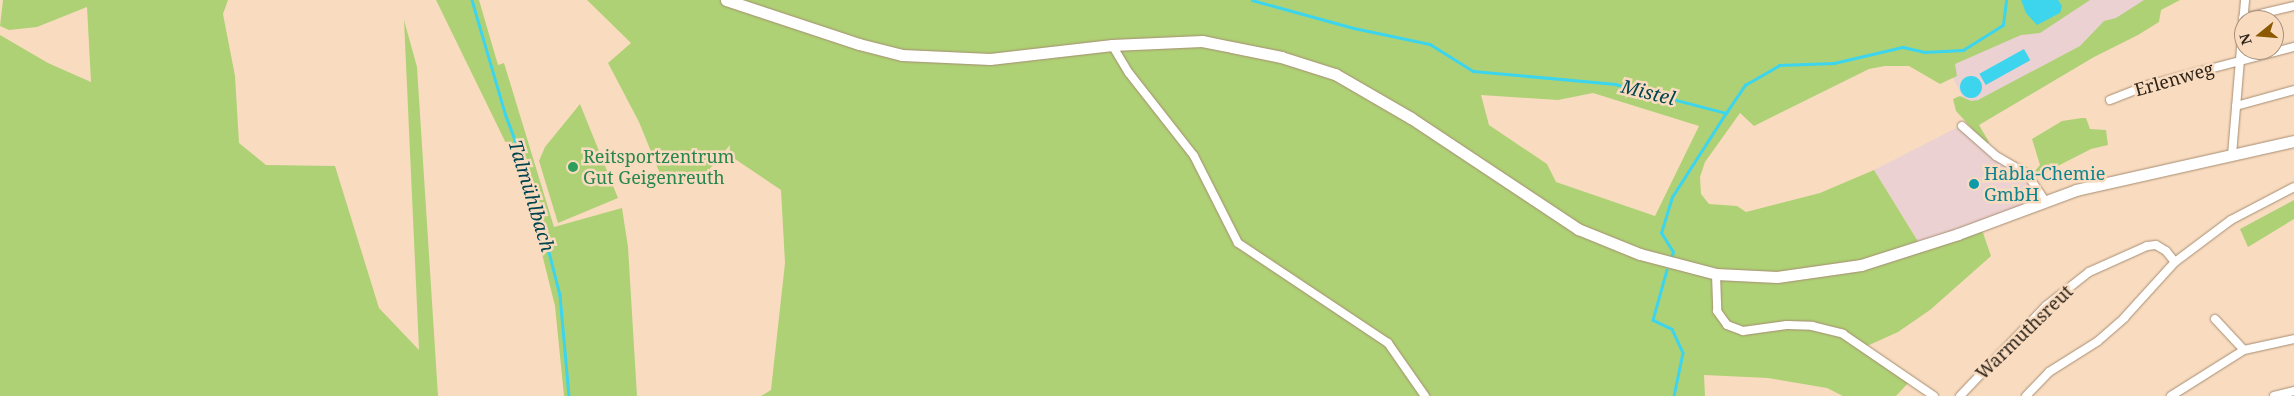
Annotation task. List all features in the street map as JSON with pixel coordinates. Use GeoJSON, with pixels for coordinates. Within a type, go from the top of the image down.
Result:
{"type":"FeatureCollection","features":[{"type":"Feature","properties":{"kind":"main road"},"geometry":{"type":"LineString","coordinates":[[726,0],[859,44],[902,54],[990,59],[1112,45],[1202,41],[1281,57],[1335,74],[1411,118],[1578,228],[1640,254],[1716,274],[1777,277],[1861,265],[1958,234],[2044,199],[2115,179],[2294,141]]}},
{"type":"Feature","properties":{"kind":"street"},"geometry":{"type":"LineString","coordinates":[[2277,10],[2294,6]]}},
{"type":"Feature","properties":{"kind":"street"},"geometry":{"type":"LineString","coordinates":[[1112,45],[1129,72],[1194,156],[1238,243],[1388,343],[1425,396]]}},
{"type":"Feature","properties":{"kind":"street","name":"Erlenweg"},"geometry":{"type":"LineString","coordinates":[[2110,100],[2148,85],[2294,47]]}},
{"type":"Feature","properties":{"kind":"street"},"geometry":{"type":"LineString","coordinates":[[2232,155],[2239,62]]}},
{"type":"Feature","properties":{"kind":"street"},"geometry":{"type":"LineString","coordinates":[[2236,106],[2294,90]]}},
{"type":"Feature","properties":{"kind":"street"},"geometry":{"type":"LineString","coordinates":[[1962,126],[1996,156],[2027,174],[2044,199]]}},
{"type":"Feature","properties":{"kind":"street"},"geometry":{"type":"LineString","coordinates":[[2026,396],[2049,372],[2098,341],[2124,318],[2175,262],[2231,220],[2294,187]]}},
{"type":"Feature","properties":{"kind":"street","name":"Warmuthsreut"},"geometry":{"type":"LineString","coordinates":[[1960,396],[2046,306],[2089,272],[2147,246],[2156,245],[2166,251],[2175,262]]}},
{"type":"Feature","properties":{"kind":"street"},"geometry":{"type":"LineString","coordinates":[[1716,274],[1717,311],[1727,325],[1734,329],[1743,331],[1787,325],[1828,329],[1861,344],[1916,386],[1934,396]]}},
{"type":"Feature","properties":{"kind":"street"},"geometry":{"type":"LineString","coordinates":[[2215,319],[2244,350]]}},
{"type":"Feature","properties":{"kind":"street"},"geometry":{"type":"LineString","coordinates":[[2171,396],[2244,350],[2294,339]]}},
{"type":"Feature","properties":{"kind":"street"},"geometry":{"type":"LineString","coordinates":[[2274,396],[2294,391]]}},
{"type":"Feature","properties":{"kind":"shaded area"},"geometry":{"type":"Polygon","coordinates":[[[2012,0],[2174,0],[1969,110],[1942,56],[2012,0]]]}},
{"type":"Feature","properties":{"kind":"shaded area"},"geometry":{"type":"Polygon","coordinates":[[[1966,123],[1998,154],[2028,173],[2045,201],[1922,248],[1874,170],[1966,123]]]}},
{"type":"Feature","properties":{"kind":"green space"},"geometry":{"type":"Polygon","coordinates":[[[3,0],[228,0],[223,14],[235,76],[239,143],[266,165],[335,166],[379,308],[419,350],[404,20],[417,67],[438,396],[0,396],[0,35],[48,63],[91,82],[87,7],[37,27],[9,30],[0,26],[3,0]]]}},
{"type":"Feature","properties":{"kind":"green space"},"geometry":{"type":"Polygon","coordinates":[[[436,0],[479,0],[498,65],[504,63],[554,227],[622,208],[628,247],[637,396],[564,396],[555,306],[523,178],[436,0]]]}},
{"type":"Feature","properties":{"kind":"green space"},"geometry":{"type":"Polygon","coordinates":[[[587,0],[2090,0],[2040,33],[2021,35],[1955,64],[1957,76],[1940,84],[1909,66],[1885,66],[1869,69],[1754,126],[1740,113],[1705,162],[1700,177],[1701,194],[1709,204],[1737,206],[1746,212],[1820,193],[1874,170],[1922,248],[1981,227],[1991,256],[1930,310],[1898,332],[1867,346],[1911,380],[1896,396],[1843,396],[1827,388],[1768,378],[1704,375],[1705,396],[761,396],[771,390],[785,263],[781,190],[729,155],[730,145],[702,178],[665,186],[639,122],[608,63],[631,43],[587,0]],[[1593,93],[1558,100],[1481,95],[1489,125],[1547,164],[1556,182],[1655,216],[1699,126],[1593,93]]]}},
{"type":"Feature","properties":{"kind":"green space"},"geometry":{"type":"Polygon","coordinates":[[[2144,0],[2180,0],[2161,10],[2159,22],[2094,57],[1979,125],[1989,142],[1987,145],[1956,111],[1953,99],[1960,96],[1971,101],[1978,100],[2080,46],[2104,21],[2116,18],[2144,0]]]}},
{"type":"Feature","properties":{"kind":"green space","name":"Reitsportzentrum Gut Geigenreuth"},"geometry":{"type":"Polygon","coordinates":[[[580,104],[618,198],[558,223],[539,161],[545,147],[580,104]]]}},
{"type":"Feature","properties":{"kind":"green space"},"geometry":{"type":"Polygon","coordinates":[[[2086,118],[2090,129],[2106,130],[2108,145],[2091,149],[2046,172],[2034,172],[2040,165],[2032,139],[2062,121],[2086,118]]]}},
{"type":"Feature","properties":{"kind":"green space"},"geometry":{"type":"Polygon","coordinates":[[[2294,200],[2294,219],[2248,247],[2240,229],[2294,200]]]}},
{"type":"Feature","properties":{"kind":"water"},"geometry":{"type":"Polygon","coordinates":[[[2021,0],[2058,0],[2062,6],[2060,13],[2037,25],[2026,13],[2021,0]]]}},
{"type":"Feature","properties":{"kind":"water"},"geometry":{"type":"Polygon","coordinates":[[[2024,49],[2030,60],[1986,85],[1979,74],[2024,49]]]}},
{"type":"Feature","properties":{"kind":"water"},"geometry":{"type":"Polygon","coordinates":[[[1971,76],[1979,79],[1982,87],[1979,95],[1971,98],[1963,95],[1960,87],[1963,79],[1971,76]]]}},
{"type":"Feature","properties":{"kind":"waterway","name":"Talmühlbach"},"geometry":{"type":"LineString","coordinates":[[472,0],[506,116],[531,182],[560,295],[569,396]]}},
{"type":"Feature","properties":{"kind":"waterway","name":"Mistel"},"geometry":{"type":"LineString","coordinates":[[1252,0],[1354,28],[1430,44],[1473,71],[1615,84],[1726,113],[1745,85],[1779,65],[1834,63],[1903,47],[1924,52],[1963,50],[2003,25],[2006,0]]}},
{"type":"Feature","properties":{"kind":"waterway"},"geometry":{"type":"LineString","coordinates":[[1671,258],[1673,252],[1661,233],[1672,197],[1726,113]]}},
{"type":"Feature","properties":{"kind":"waterway"},"geometry":{"type":"LineString","coordinates":[[1667,270],[1653,320],[1672,329],[1683,353],[1674,396]]}},
{"type":"Feature","properties":{"kind":"place","name":"Reitsportzentrum Gut Geigenreuth"},"geometry":{"type":"Point","coordinates":[573,167]}},
{"type":"Feature","properties":{"kind":"place","name":"Habla-Chemie GmbH"},"geometry":{"type":"Point","coordinates":[1974,184]}}]}
